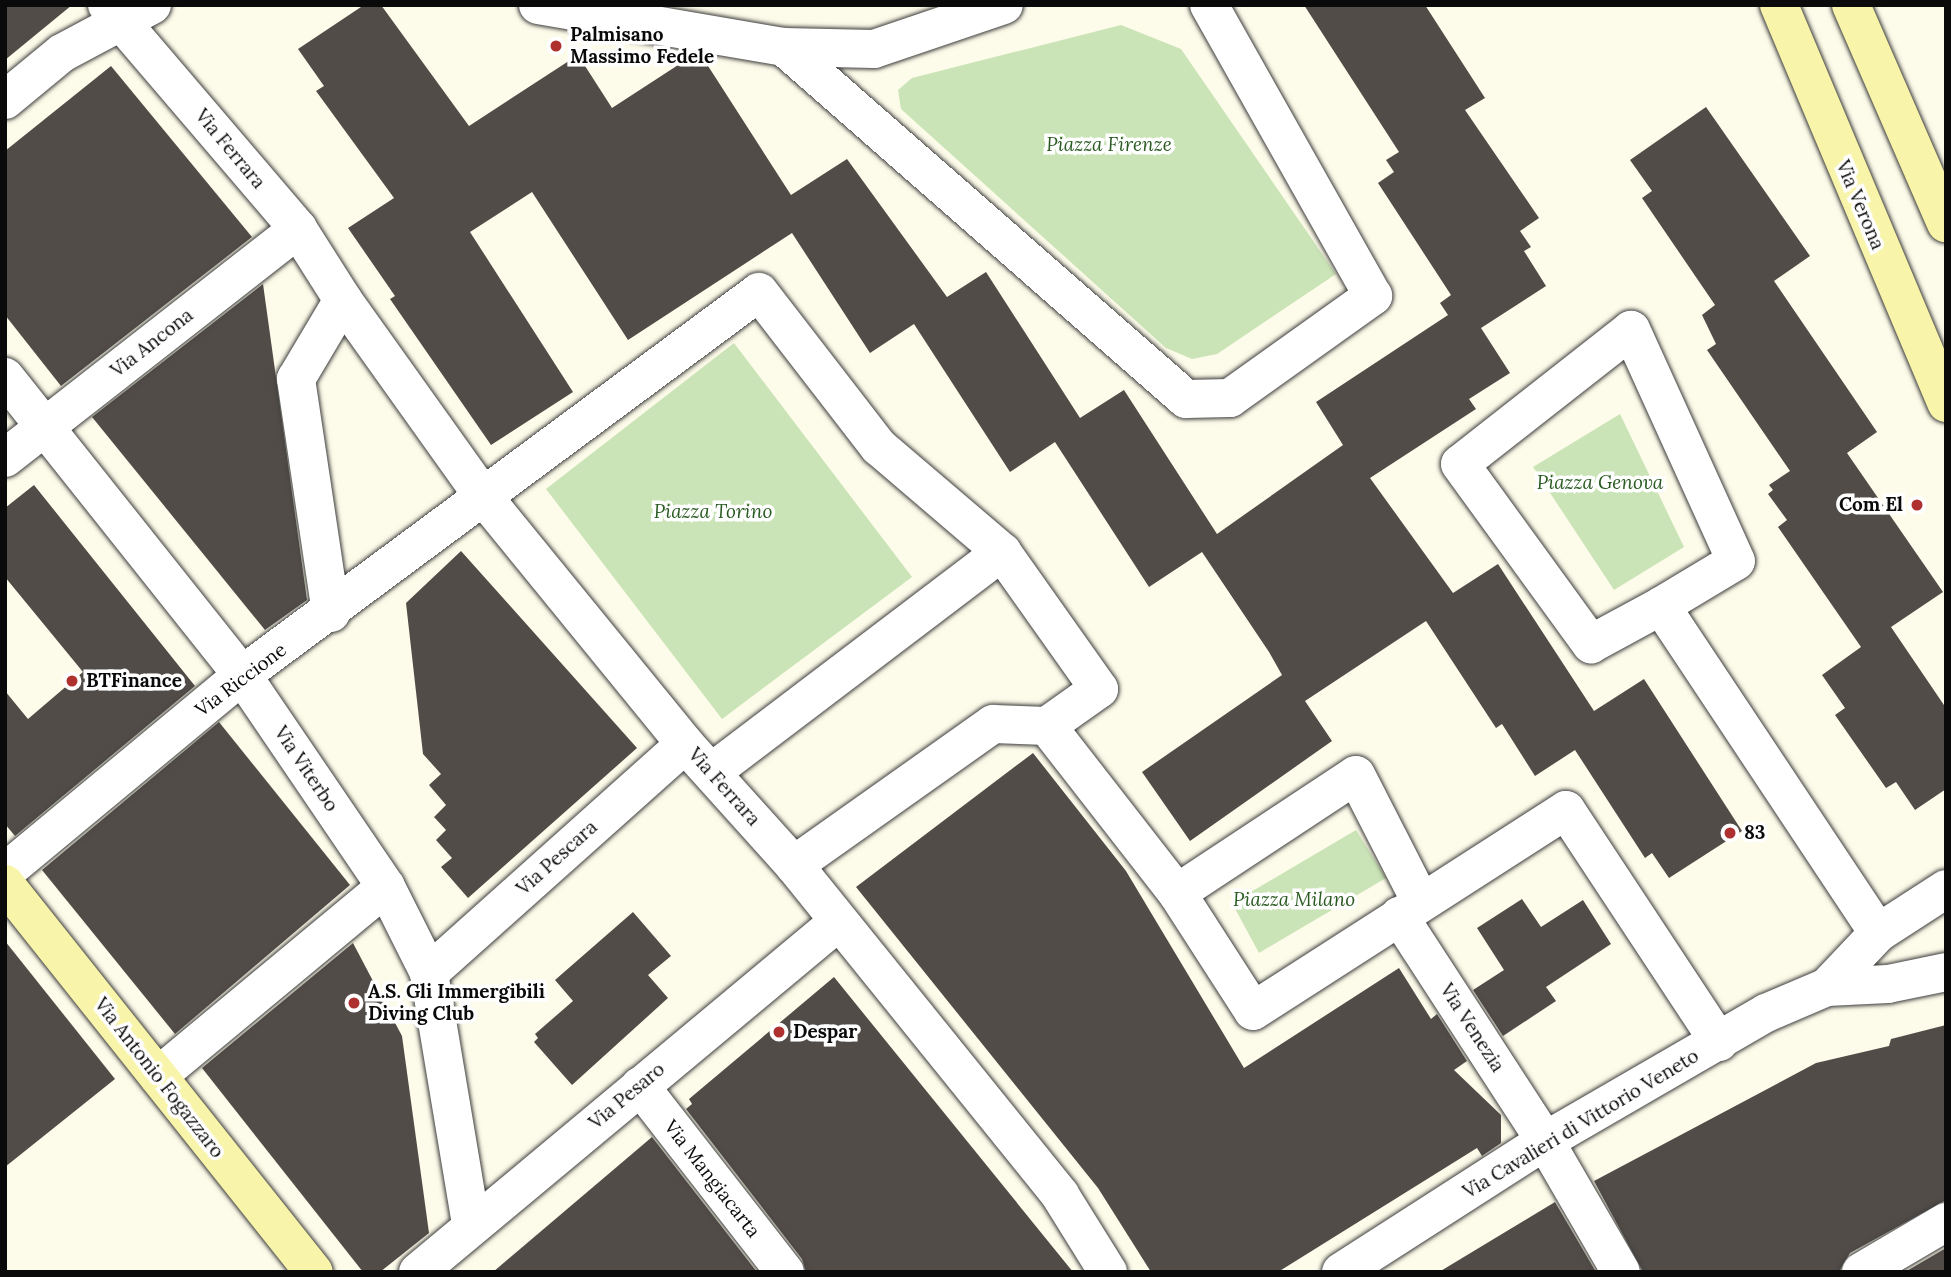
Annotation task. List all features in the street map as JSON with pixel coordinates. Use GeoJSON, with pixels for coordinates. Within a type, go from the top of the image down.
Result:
{"type":"FeatureCollection","features":[{"type":"Feature","properties":{"kind":"street"},"geometry":{"type":"LineString","coordinates":[[538,5],[784,47],[874,48],[1004,5]]}},
{"type":"Feature","properties":{"kind":"street"},"geometry":{"type":"LineString","coordinates":[[784,47],[1186,399],[1230,398],[1373,296],[1209,5]]}},
{"type":"Feature","properties":{"kind":"street","name":"Via Verona"},"geometry":{"type":"LineString","coordinates":[[1779,5],[1946,403]]}},
{"type":"Feature","properties":{"kind":"street"},"geometry":{"type":"LineString","coordinates":[[1851,5],[1946,223]]}},
{"type":"Feature","properties":{"kind":"street"},"geometry":{"type":"LineString","coordinates":[[5,100],[62,53],[126,10]]}},
{"type":"Feature","properties":{"kind":"street","name":"Via Ferrara"},"geometry":{"type":"LineString","coordinates":[[126,10],[299,229],[343,300],[482,495],[685,744],[794,865],[1060,1195],[1108,1272]]}},
{"type":"Feature","properties":{"kind":"street","name":"Via Ancona"},"geometry":{"type":"LineString","coordinates":[[5,458],[299,229]]}},
{"type":"Feature","properties":{"kind":"street"},"geometry":{"type":"LineString","coordinates":[[482,495],[759,292],[878,447],[1002,552],[1099,689],[1046,726],[993,724],[794,865]]}},
{"type":"Feature","properties":{"kind":"street"},"geometry":{"type":"LineString","coordinates":[[331,613],[296,379],[343,300]]}},
{"type":"Feature","properties":{"kind":"street"},"geometry":{"type":"LineString","coordinates":[[1631,330],[1736,561],[1661,606],[1591,644],[1460,464],[1631,330]]}},
{"type":"Feature","properties":{"kind":"street","name":"Via Viterbo"},"geometry":{"type":"LineString","coordinates":[[5,377],[242,675],[386,887],[429,973],[471,1225]]}},
{"type":"Feature","properties":{"kind":"street","name":"Via Riccione"},"geometry":{"type":"LineString","coordinates":[[5,872],[242,675],[331,613],[482,495]]}},
{"type":"Feature","properties":{"kind":"street"},"geometry":{"type":"LineString","coordinates":[[712,772],[1002,552]]}},
{"type":"Feature","properties":{"kind":"street"},"geometry":{"type":"LineString","coordinates":[[1661,606],[1878,933]]}},
{"type":"Feature","properties":{"kind":"street"},"geometry":{"type":"LineString","coordinates":[[1046,726],[1177,893],[1253,1011],[1566,810],[1719,1042]]}},
{"type":"Feature","properties":{"kind":"street","name":"Via Pescara"},"geometry":{"type":"LineString","coordinates":[[429,973],[685,744]]}},
{"type":"Feature","properties":{"kind":"street"},"geometry":{"type":"LineString","coordinates":[[1177,893],[1356,775],[1410,909]]}},
{"type":"Feature","properties":{"kind":"street","name":"Via Antonio Fogazzaro"},"geometry":{"type":"LineString","coordinates":[[5,884],[314,1272]]}},
{"type":"Feature","properties":{"kind":"street"},"geometry":{"type":"LineString","coordinates":[[158,1076],[386,887]]}},
{"type":"Feature","properties":{"kind":"street","name":"Via Cavalieri di Vittorio Veneto"},"geometry":{"type":"LineString","coordinates":[[1827,987],[1878,933],[1946,889]]}},
{"type":"Feature","properties":{"kind":"street","name":"Via Venezia"},"geometry":{"type":"LineString","coordinates":[[1410,909],[1621,1272]]}},
{"type":"Feature","properties":{"kind":"street","name":"Via Pesaro"},"geometry":{"type":"LineString","coordinates":[[418,1272],[471,1225],[838,922]]}},
{"type":"Feature","properties":{"kind":"street","name":"Via Cavalieri di Vittorio Veneto"},"geometry":{"type":"LineString","coordinates":[[1341,1272],[1545,1141],[1766,1013],[1827,987],[1888,984],[1946,972]]}},
{"type":"Feature","properties":{"kind":"street","name":"Via Mangiacarta"},"geometry":{"type":"LineString","coordinates":[[640,1086],[785,1272]]}},
{"type":"Feature","properties":{"kind":"street"},"geometry":{"type":"LineString","coordinates":[[1861,1272],[1946,1222]]}},
{"type":"Feature","properties":{"kind":"green space","name":"Piazza Firenze"},"geometry":{"type":"Polygon","coordinates":[[[1121,25],[1181,49],[1336,274],[1217,354],[1192,359],[1166,348],[901,109],[898,90],[912,78],[1121,25]]]}},
{"type":"Feature","properties":{"kind":"green space","name":"Piazza Torino"},"geometry":{"type":"Polygon","coordinates":[[[734,343],[912,577],[722,719],[546,489],[734,343]]]}},
{"type":"Feature","properties":{"kind":"green space","name":"Piazza Genova"},"geometry":{"type":"Polygon","coordinates":[[[1620,414],[1684,547],[1614,590],[1533,467],[1620,414]]]}},
{"type":"Feature","properties":{"kind":"green space","name":"Piazza Milano"},"geometry":{"type":"Polygon","coordinates":[[[1356,830],[1386,878],[1259,953],[1232,903],[1356,830]]]}},
{"type":"Feature","properties":{"kind":"building"},"geometry":{"type":"Polygon","coordinates":[[[5,5],[72,5],[5,60],[5,5]]]}},
{"type":"Feature","properties":{"kind":"building"},"geometry":{"type":"Polygon","coordinates":[[[364,5],[381,5],[469,126],[578,55],[612,108],[695,54],[701,55],[791,195],[847,159],[947,297],[986,272],[1080,418],[1124,390],[1217,534],[1343,445],[1316,402],[1448,315],[1440,303],[1451,295],[1378,183],[1394,172],[1386,160],[1399,152],[1304,5],[1425,5],[1485,98],[1465,110],[1539,218],[1520,231],[1531,247],[1524,251],[1546,286],[1481,328],[1510,373],[1469,399],[1476,409],[1370,478],[1453,593],[1498,564],[1594,711],[1644,679],[1742,831],[1669,878],[1652,853],[1645,858],[1575,750],[1535,776],[1502,724],[1496,728],[1426,621],[1305,701],[1332,741],[1190,841],[1142,772],[1282,675],[1269,652],[1202,552],[1149,587],[1055,442],[1010,472],[914,324],[870,353],[792,233],[628,340],[532,192],[470,232],[573,392],[491,445],[390,299],[395,296],[348,228],[394,198],[316,91],[324,86],[298,49],[364,5]]]}},
{"type":"Feature","properties":{"kind":"building"},"geometry":{"type":"Polygon","coordinates":[[[111,66],[252,237],[61,386],[5,315],[5,151],[111,66]]]}},
{"type":"Feature","properties":{"kind":"building"},"geometry":{"type":"Polygon","coordinates":[[[1706,107],[1810,256],[1774,281],[1877,432],[1847,453],[1943,592],[1891,627],[1946,708],[1946,789],[1915,810],[1896,782],[1886,788],[1835,715],[1845,708],[1822,675],[1861,647],[1778,527],[1787,520],[1768,494],[1773,490],[1769,485],[1790,471],[1707,350],[1716,344],[1702,315],[1715,305],[1642,198],[1652,191],[1630,160],[1706,107]]]}},
{"type":"Feature","properties":{"kind":"building"},"geometry":{"type":"Polygon","coordinates":[[[263,284],[307,600],[265,630],[92,417],[263,284]]]}},
{"type":"Feature","properties":{"kind":"building"},"geometry":{"type":"Polygon","coordinates":[[[34,485],[195,686],[15,836],[5,824],[5,691],[28,719],[83,672],[5,577],[5,508],[34,485]]]}},
{"type":"Feature","properties":{"kind":"building"},"geometry":{"type":"Polygon","coordinates":[[[461,551],[637,748],[468,898],[441,867],[452,858],[436,840],[446,830],[434,817],[446,805],[429,785],[441,774],[423,754],[406,603],[461,551]]]}},
{"type":"Feature","properties":{"kind":"building"},"geometry":{"type":"Polygon","coordinates":[[[219,722],[350,885],[175,1034],[42,870],[219,722]]]}},
{"type":"Feature","properties":{"kind":"building"},"geometry":{"type":"Polygon","coordinates":[[[1033,753],[1126,871],[1244,1068],[1399,968],[1431,1019],[1437,1014],[1467,1061],[1454,1070],[1501,1115],[1501,1143],[1482,1156],[1477,1148],[1278,1272],[1151,1272],[1098,1188],[856,887],[1033,753]]]}},
{"type":"Feature","properties":{"kind":"building"},"geometry":{"type":"Polygon","coordinates":[[[1522,899],[1541,927],[1583,900],[1611,944],[1546,987],[1556,1001],[1503,1036],[1473,990],[1504,970],[1477,928],[1522,899]]]}},
{"type":"Feature","properties":{"kind":"building"},"geometry":{"type":"Polygon","coordinates":[[[633,912],[671,956],[648,975],[668,998],[572,1085],[534,1042],[538,1038],[535,1034],[573,1001],[555,980],[633,912]]]}},
{"type":"Feature","properties":{"kind":"building"},"geometry":{"type":"Polygon","coordinates":[[[5,941],[115,1079],[5,1167],[5,941]]]}},
{"type":"Feature","properties":{"kind":"building"},"geometry":{"type":"Polygon","coordinates":[[[353,943],[402,1036],[429,1233],[380,1272],[363,1272],[202,1068],[353,943]]]}},
{"type":"Feature","properties":{"kind":"building"},"geometry":{"type":"Polygon","coordinates":[[[834,977],[1073,1272],[806,1272],[802,1259],[686,1109],[692,1104],[689,1099],[834,977]]]}},
{"type":"Feature","properties":{"kind":"building"},"geometry":{"type":"Polygon","coordinates":[[[1946,1025],[1946,1200],[1850,1253],[1839,1272],[1643,1272],[1594,1181],[1816,1063],[1889,1046],[1891,1039],[1946,1025]]]}},
{"type":"Feature","properties":{"kind":"building"},"geometry":{"type":"Polygon","coordinates":[[[652,1137],[757,1272],[493,1272],[652,1137]]]}},
{"type":"Feature","properties":{"kind":"building"},"geometry":{"type":"Polygon","coordinates":[[[1555,1202],[1596,1272],[1439,1272],[1555,1202]]]}},
{"type":"Feature","properties":{"kind":"building"},"geometry":{"type":"Polygon","coordinates":[[[1946,1248],[1946,1272],[1905,1272],[1946,1248]]]}},
{"type":"Feature","properties":{"kind":"place","name":"Palmisano Massimo Fedele"},"geometry":{"type":"Point","coordinates":[556,46]}},
{"type":"Feature","properties":{"kind":"place","name":"Com El"},"geometry":{"type":"Point","coordinates":[1917,505]}},
{"type":"Feature","properties":{"kind":"place","name":"BTFinance"},"geometry":{"type":"Point","coordinates":[72,681]}},
{"type":"Feature","properties":{"kind":"place","name":"83"},"geometry":{"type":"Point","coordinates":[1730,833]}},
{"type":"Feature","properties":{"kind":"place","name":"A.S. Gli Immergibili Diving Club"},"geometry":{"type":"Point","coordinates":[354,1003]}},
{"type":"Feature","properties":{"kind":"place","name":"Despar"},"geometry":{"type":"Point","coordinates":[779,1032]}}]}
